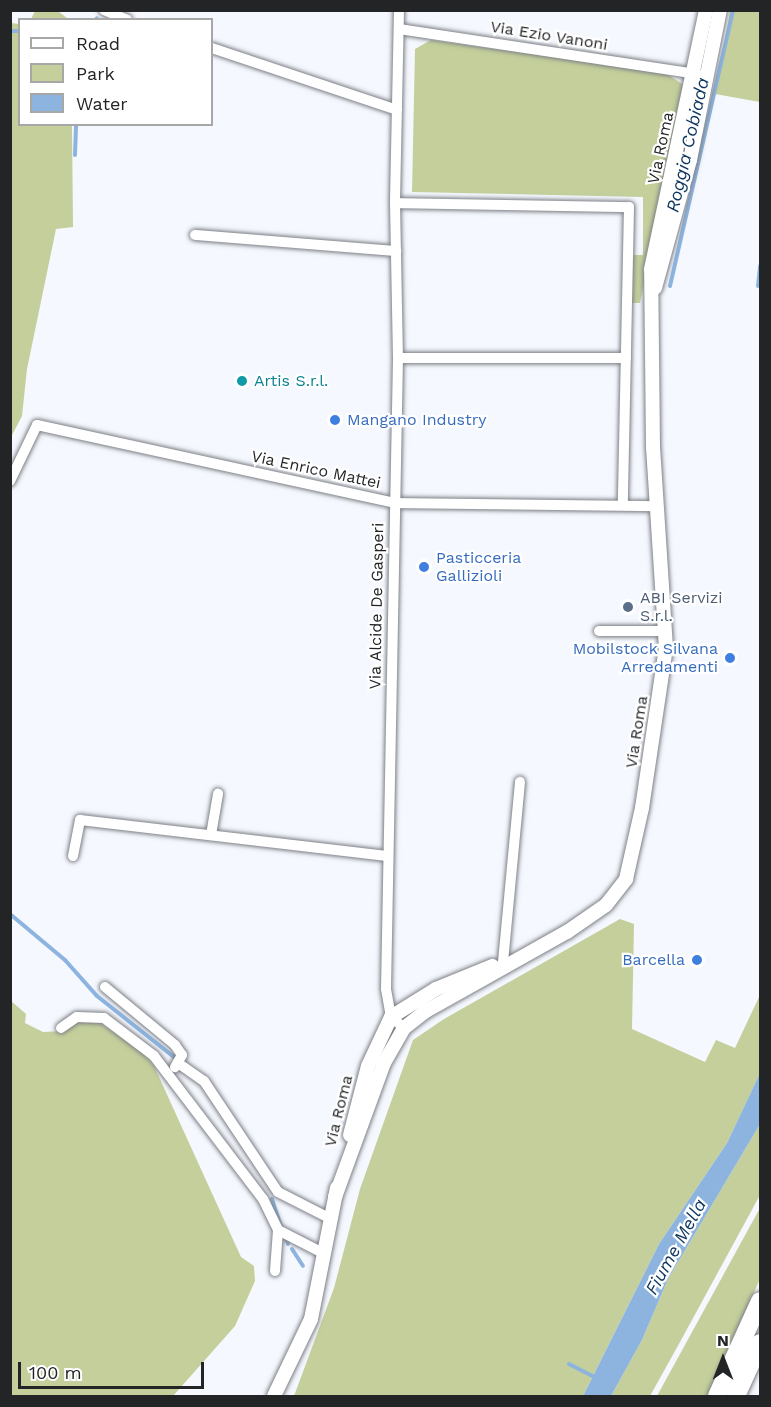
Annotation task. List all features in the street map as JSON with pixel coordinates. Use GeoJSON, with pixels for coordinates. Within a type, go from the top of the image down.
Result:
{"type":"FeatureCollection","features":[{"type":"Feature","properties":{"kind":"highway"},"geometry":{"type":"LineString","coordinates":[[717,1396],[760,1300]]}},
{"type":"Feature","properties":{"kind":"highway"},"geometry":{"type":"LineString","coordinates":[[736,1396],[760,1343]]}},
{"type":"Feature","properties":{"kind":"street"},"geometry":{"type":"LineString","coordinates":[[104,10],[122,18]]}},
{"type":"Feature","properties":{"kind":"street","name":"Via Alcide De Gasperi"},"geometry":{"type":"LineString","coordinates":[[391,1017],[386,996],[387,856],[398,358],[395,203],[399,10]]}},
{"type":"Feature","properties":{"kind":"street","name":"Via Roma"},"geometry":{"type":"LineString","coordinates":[[335,1197],[384,1063],[404,1028],[426,1011],[536,950],[606,905],[626,879],[642,808],[666,631],[656,506],[653,293],[690,160],[701,74],[706,10]]}},
{"type":"Feature","properties":{"kind":"street","name":"Via Roma"},"geometry":{"type":"LineString","coordinates":[[701,74],[720,10]]}},
{"type":"Feature","properties":{"kind":"street","name":"Via Ezio Vanoni"},"geometry":{"type":"LineString","coordinates":[[399,29],[701,74]]}},
{"type":"Feature","properties":{"kind":"street"},"geometry":{"type":"LineString","coordinates":[[213,48],[397,110]]}},
{"type":"Feature","properties":{"kind":"street"},"geometry":{"type":"LineString","coordinates":[[395,203],[629,207],[623,505]]}},
{"type":"Feature","properties":{"kind":"street"},"geometry":{"type":"LineString","coordinates":[[195,235],[396,251]]}},
{"type":"Feature","properties":{"kind":"street"},"geometry":{"type":"LineString","coordinates":[[398,358],[626,358]]}},
{"type":"Feature","properties":{"kind":"street","name":"Via Enrico Mattei"},"geometry":{"type":"LineString","coordinates":[[10,481],[37,425],[395,503],[656,506]]}},
{"type":"Feature","properties":{"kind":"street"},"geometry":{"type":"LineString","coordinates":[[599,631],[666,631]]}},
{"type":"Feature","properties":{"kind":"street"},"geometry":{"type":"LineString","coordinates":[[503,962],[520,782]]}},
{"type":"Feature","properties":{"kind":"street"},"geometry":{"type":"LineString","coordinates":[[211,835],[218,794]]}},
{"type":"Feature","properties":{"kind":"street"},"geometry":{"type":"LineString","coordinates":[[73,856],[80,820],[387,856]]}},
{"type":"Feature","properties":{"kind":"street","name":"Via Roma"},"geometry":{"type":"LineString","coordinates":[[274,1396],[311,1318],[329,1218],[368,1066],[391,1017],[436,989],[536,950]]}},
{"type":"Feature","properties":{"kind":"street"},"geometry":{"type":"LineString","coordinates":[[105,987],[175,1045],[182,1055],[169,1074]]}},
{"type":"Feature","properties":{"kind":"street"},"geometry":{"type":"LineString","coordinates":[[61,1028],[77,1017],[104,1018],[128,1034],[169,1074],[231,1152],[263,1199],[278,1230],[275,1270]]}},
{"type":"Feature","properties":{"kind":"street"},"geometry":{"type":"LineString","coordinates":[[391,1017],[404,1028]]}},
{"type":"Feature","properties":{"kind":"street"},"geometry":{"type":"LineString","coordinates":[[178,1063],[213,1094],[278,1192],[329,1218]]}},
{"type":"Feature","properties":{"kind":"street"},"geometry":{"type":"LineString","coordinates":[[278,1230],[323,1252]]}},
{"type":"Feature","properties":{"kind":"green space"},"geometry":{"type":"Polygon","coordinates":[[[35,11],[58,11],[67,18],[32,18],[35,11]]]}},
{"type":"Feature","properties":{"kind":"green space"},"geometry":{"type":"Polygon","coordinates":[[[730,11],[760,11],[760,102],[715,94],[730,11]]]}},
{"type":"Feature","properties":{"kind":"green space"},"geometry":{"type":"Polygon","coordinates":[[[11,23],[18,24],[18,126],[72,126],[73,227],[56,229],[27,369],[22,416],[11,437],[11,23]]]}},
{"type":"Feature","properties":{"kind":"green space"},"geometry":{"type":"Polygon","coordinates":[[[431,40],[665,73],[684,85],[640,303],[632,303],[633,255],[643,255],[643,197],[412,192],[415,49],[431,40]]]}},
{"type":"Feature","properties":{"kind":"green space"},"geometry":{"type":"Polygon","coordinates":[[[620,919],[634,924],[632,1029],[705,1062],[716,1040],[735,1048],[760,995],[760,1073],[727,1143],[659,1244],[583,1396],[294,1396],[334,1288],[360,1189],[413,1040],[444,1019],[620,919]]]}},
{"type":"Feature","properties":{"kind":"green space"},"geometry":{"type":"Polygon","coordinates":[[[10,1000],[26,1014],[25,1023],[43,1032],[62,1031],[76,1022],[96,1020],[143,1053],[154,1066],[241,1257],[254,1266],[255,1281],[235,1326],[173,1396],[11,1396],[10,1000]]]}},
{"type":"Feature","properties":{"kind":"green space"},"geometry":{"type":"Polygon","coordinates":[[[760,1124],[760,1195],[680,1342],[650,1396],[611,1396],[642,1340],[668,1279],[760,1124]]]}},
{"type":"Feature","properties":{"kind":"green space"},"geometry":{"type":"Polygon","coordinates":[[[760,1208],[760,1279],[707,1396],[657,1396],[760,1208]]]}},
{"type":"Feature","properties":{"kind":"water","name":"Fiume Mella"},"geometry":{"type":"Polygon","coordinates":[[[760,1073],[760,1124],[668,1279],[642,1340],[611,1396],[583,1396],[659,1244],[727,1143],[760,1073]]]}},
{"type":"Feature","properties":{"kind":"waterway","name":"Roggia Cobiada"},"geometry":{"type":"LineString","coordinates":[[670,286],[733,10]]}},
{"type":"Feature","properties":{"kind":"waterway"},"geometry":{"type":"LineString","coordinates":[[10,31],[18,31]]}},
{"type":"Feature","properties":{"kind":"waterway"},"geometry":{"type":"LineString","coordinates":[[75,155],[76,126]]}},
{"type":"Feature","properties":{"kind":"waterway"},"geometry":{"type":"LineString","coordinates":[[758,286],[760,266]]}},
{"type":"Feature","properties":{"kind":"waterway"},"geometry":{"type":"LineString","coordinates":[[10,914],[65,960],[97,996],[174,1057]]}},
{"type":"Feature","properties":{"kind":"waterway"},"geometry":{"type":"LineString","coordinates":[[272,1199],[281,1227]]}},
{"type":"Feature","properties":{"kind":"waterway"},"geometry":{"type":"LineString","coordinates":[[292,1249],[303,1266]]}},
{"type":"Feature","properties":{"kind":"waterway"},"geometry":{"type":"LineString","coordinates":[[569,1364],[595,1377]]}},
{"type":"Feature","properties":{"kind":"place","name":"Artis S.r.l."},"geometry":{"type":"Point","coordinates":[242,381]}},
{"type":"Feature","properties":{"kind":"place","name":"Mangano Industry"},"geometry":{"type":"Point","coordinates":[335,420]}},
{"type":"Feature","properties":{"kind":"place","name":"Pasticceria Gallizioli"},"geometry":{"type":"Point","coordinates":[424,567]}},
{"type":"Feature","properties":{"kind":"place","name":"ABI Servizi S.r.l."},"geometry":{"type":"Point","coordinates":[628,607]}},
{"type":"Feature","properties":{"kind":"place","name":"Mobilstock Silvana Arredamenti"},"geometry":{"type":"Point","coordinates":[730,658]}},
{"type":"Feature","properties":{"kind":"place","name":"Barcella"},"geometry":{"type":"Point","coordinates":[697,960]}}]}
